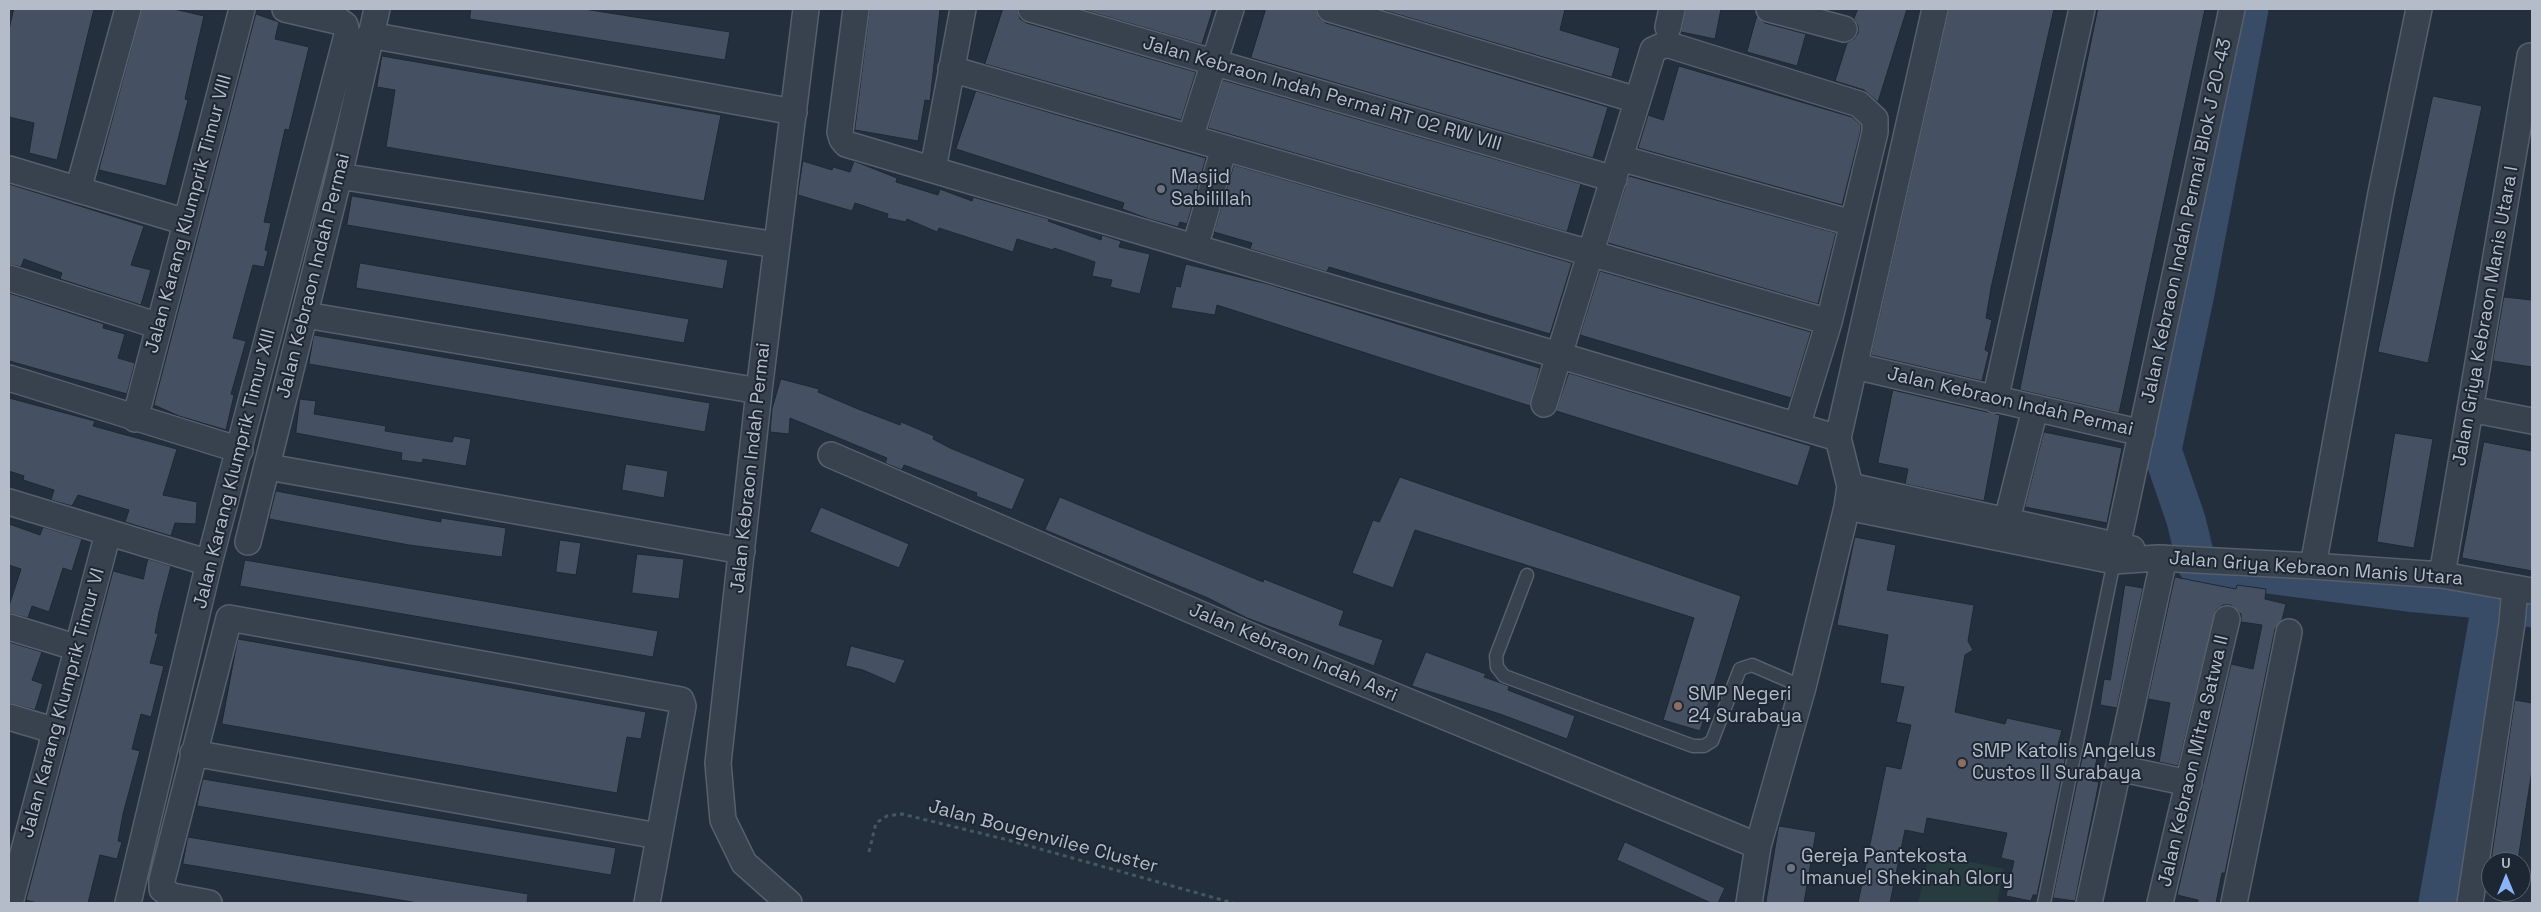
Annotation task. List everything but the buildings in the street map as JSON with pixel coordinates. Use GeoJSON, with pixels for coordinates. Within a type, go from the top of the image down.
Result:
{"type":"FeatureCollection","features":[{"type":"Feature","properties":{"kind":"street"},"geometry":{"type":"LineString","coordinates":[[78,190],[128,9]]}},
{"type":"Feature","properties":{"kind":"street","name":"Jalan Karang Klumprik Timur VIII"},"geometry":{"type":"LineString","coordinates":[[135,419],[242,9]]}},
{"type":"Feature","properties":{"kind":"street"},"geometry":{"type":"LineString","coordinates":[[285,9],[341,22],[359,35],[794,112]]}},
{"type":"Feature","properties":{"kind":"street","name":"Jalan Kebraon Indah Permai"},"geometry":{"type":"LineString","coordinates":[[248,542],[339,176],[359,35],[377,9]]}},
{"type":"Feature","properties":{"kind":"street","name":"Jalan Kebraon Indah Permai"},"geometry":{"type":"LineString","coordinates":[[789,903],[751,868],[723,820],[718,763],[759,391],[806,9]]}},
{"type":"Feature","properties":{"kind":"street"},"geometry":{"type":"LineString","coordinates":[[856,9],[840,132],[846,144],[1838,438]]}},
{"type":"Feature","properties":{"kind":"street"},"geometry":{"type":"LineString","coordinates":[[933,169],[963,9]]}},
{"type":"Feature","properties":{"kind":"street","name":"Jalan Kebraon Indah Permai RT 02 RW VIII"},"geometry":{"type":"LineString","coordinates":[[1031,9],[1214,62],[1617,168],[1852,223]]}},
{"type":"Feature","properties":{"kind":"street"},"geometry":{"type":"LineString","coordinates":[[1190,138],[1231,9]]}},
{"type":"Feature","properties":{"kind":"street"},"geometry":{"type":"LineString","coordinates":[[1330,9],[1638,100]]}},
{"type":"Feature","properties":{"kind":"street"},"geometry":{"type":"LineString","coordinates":[[1769,9],[1844,29]]}},
{"type":"Feature","properties":{"kind":"street"},"geometry":{"type":"LineString","coordinates":[[1749,903],[1758,846],[1803,687],[1848,496],[1838,438],[1935,9]]}},
{"type":"Feature","properties":{"kind":"street"},"geometry":{"type":"LineString","coordinates":[[1996,400],[2082,9]]}},
{"type":"Feature","properties":{"kind":"street","name":"Jalan Kebraon Indah Permai Blok J 20-43"},"geometry":{"type":"LineString","coordinates":[[2142,433],[2232,9]]}},
{"type":"Feature","properties":{"kind":"street"},"geometry":{"type":"LineString","coordinates":[[2313,566],[2381,193],[2419,9]]}},
{"type":"Feature","properties":{"kind":"street","name":"Jalan Karang Klumprik Timur XIII"},"geometry":{"type":"LineString","coordinates":[[128,903],[209,563],[359,35]]}},
{"type":"Feature","properties":{"kind":"street"},"geometry":{"type":"LineString","coordinates":[[1544,404],[1653,50],[1659,46],[1672,46],[1860,104],[1875,119],[1875,132],[1829,322],[1798,426]]}},
{"type":"Feature","properties":{"kind":"street","name":"Jalan Griya Kebraon Manis Utara I"},"geometry":{"type":"LineString","coordinates":[[2442,575],[2530,56]]}},
{"type":"Feature","properties":{"kind":"street"},"geometry":{"type":"LineString","coordinates":[[951,69],[1829,322]]}},
{"type":"Feature","properties":{"kind":"street"},"geometry":{"type":"LineString","coordinates":[[1194,247],[1224,148]]}},
{"type":"Feature","properties":{"kind":"street"},"geometry":{"type":"LineString","coordinates":[[9,169],[186,222]]}},
{"type":"Feature","properties":{"kind":"street"},"geometry":{"type":"LineString","coordinates":[[339,176],[777,245]]}},
{"type":"Feature","properties":{"kind":"street"},"geometry":{"type":"LineString","coordinates":[[9,278],[159,326]]}},
{"type":"Feature","properties":{"kind":"street"},"geometry":{"type":"LineString","coordinates":[[305,315],[759,391]]}},
{"type":"Feature","properties":{"kind":"street","name":"Jalan Kebraon Indah Permai"},"geometry":{"type":"LineString","coordinates":[[1855,366],[2142,433],[2115,552]]}},
{"type":"Feature","properties":{"kind":"street"},"geometry":{"type":"LineString","coordinates":[[9,378],[135,419],[240,450]]}},
{"type":"Feature","properties":{"kind":"street"},"geometry":{"type":"LineString","coordinates":[[2008,520],[2035,409]]}},
{"type":"Feature","properties":{"kind":"street"},"geometry":{"type":"LineString","coordinates":[[2470,409],[2532,421]]}},
{"type":"Feature","properties":{"kind":"street","name":"Jalan Kebraon Indah Asri"},"geometry":{"type":"LineString","coordinates":[[830,455],[1293,654],[1758,846]]}},
{"type":"Feature","properties":{"kind":"street"},"geometry":{"type":"LineString","coordinates":[[268,467],[742,551]]}},
{"type":"Feature","properties":{"kind":"street"},"geometry":{"type":"LineString","coordinates":[[1848,496],[2115,552]]}},
{"type":"Feature","properties":{"kind":"street"},"geometry":{"type":"LineString","coordinates":[[9,502],[209,563]]}},
{"type":"Feature","properties":{"kind":"street"},"geometry":{"type":"LineString","coordinates":[[1928,513],[2008,520],[2115,552]]}},
{"type":"Feature","properties":{"kind":"street","name":"Jalan Karang Klumprik Timur VI"},"geometry":{"type":"LineString","coordinates":[[10,897],[17,847],[56,731],[108,533]]}},
{"type":"Feature","properties":{"kind":"street","name":"Jalan Griya Kebraon Manis Utara"},"geometry":{"type":"LineString","coordinates":[[2115,552],[2163,564],[2202,560],[2442,575],[2518,599]]}},
{"type":"Feature","properties":{"kind":"street"},"geometry":{"type":"LineString","coordinates":[[2089,903],[2163,564]]}},
{"type":"Feature","properties":{"kind":"street"},"geometry":{"type":"LineString","coordinates":[[2470,903],[2518,599]]}},
{"type":"Feature","properties":{"kind":"street"},"geometry":{"type":"LineString","coordinates":[[209,903],[172,896],[162,889],[162,880],[229,618],[677,698],[683,702],[647,903]]}},
{"type":"Feature","properties":{"kind":"street","name":"Jalan Kebraon Mitra Satwa II"},"geometry":{"type":"LineString","coordinates":[[2160,903],[2227,619]]}},
{"type":"Feature","properties":{"kind":"street"},"geometry":{"type":"LineString","coordinates":[[9,627],[78,648]]}},
{"type":"Feature","properties":{"kind":"street"},"geometry":{"type":"LineString","coordinates":[[2234,903],[2289,632]]}},
{"type":"Feature","properties":{"kind":"street"},"geometry":{"type":"LineString","coordinates":[[9,717],[56,731]]}},
{"type":"Feature","properties":{"kind":"street"},"geometry":{"type":"LineString","coordinates":[[193,753],[658,836]]}},
{"type":"Feature","properties":{"kind":"street"},"geometry":{"type":"LineString","coordinates":[[2118,768],[2189,783]]}},
{"type":"Feature","properties":{"kind":"lane"},"geometry":{"type":"LineString","coordinates":[[2044,903],[2115,552]]}},
{"type":"Feature","properties":{"kind":"lane"},"geometry":{"type":"LineString","coordinates":[[1527,575],[1496,656],[1497,667],[1504,676],[1694,746],[1704,746],[1712,741],[1740,669],[1745,666],[1752,665],[1803,687]]}},
{"type":"Feature","properties":{"kind":"path","name":"Jalan Bougenvilee Cluster"},"geometry":{"type":"LineString","coordinates":[[869,852],[876,823],[887,816],[902,814],[1008,840],[1233,903]]}},
{"type":"Feature","properties":{"kind":"green space"},"geometry":{"type":"Polygon","coordinates":[[[1929,853],[2004,869],[1997,903],[1918,903],[1929,853]]]}},
{"type":"Feature","properties":{"kind":"waterway"},"geometry":{"type":"LineString","coordinates":[[2249,9],[2194,298],[2162,450],[2186,520],[2197,565],[2407,592],[2492,600],[2532,608]]}},
{"type":"Feature","properties":{"kind":"waterway"},"geometry":{"type":"LineString","coordinates":[[2438,903],[2492,600]]}},
{"type":"Feature","properties":{"kind":"place","name":"Masjid Sabilillah"},"geometry":{"type":"Point","coordinates":[1161,189]}},
{"type":"Feature","properties":{"kind":"place","name":"SMP Negeri 24 Surabaya"},"geometry":{"type":"Point","coordinates":[1678,706]}},
{"type":"Feature","properties":{"kind":"place","name":"SMP Katolis Angelus Custos II Surabaya"},"geometry":{"type":"Point","coordinates":[1962,763]}},
{"type":"Feature","properties":{"kind":"place","name":"Gereja Pantekosta Imanuel Shekinah Glory"},"geometry":{"type":"Point","coordinates":[1791,868]}}]}
